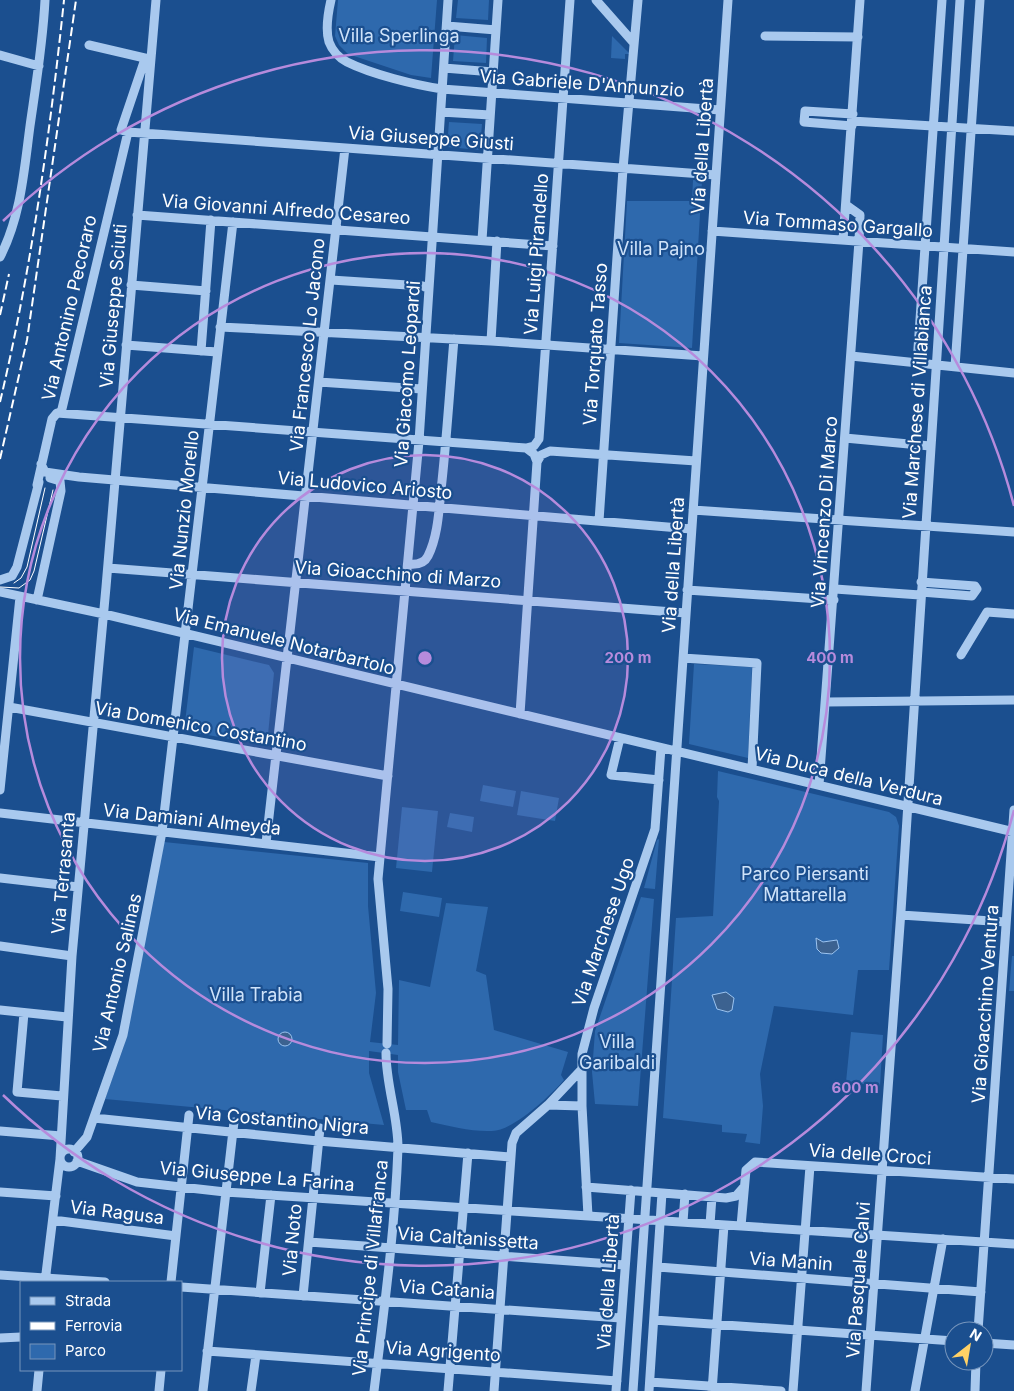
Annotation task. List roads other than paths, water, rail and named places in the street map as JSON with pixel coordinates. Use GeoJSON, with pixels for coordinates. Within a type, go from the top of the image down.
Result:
{"type":"FeatureCollection","features":[{"type":"Feature","properties":{"kind":"street"},"geometry":{"type":"LineString","coordinates":[[0,257],[16,215],[38,66],[45,0]]}},
{"type":"Feature","properties":{"kind":"street","name":"Via Giuseppe Sciuti"},"geometry":{"type":"LineString","coordinates":[[104,614],[148,59],[156,0]]}},
{"type":"Feature","properties":{"kind":"street","name":"Via Gabriele D'Annunzio"},"geometry":{"type":"LineString","coordinates":[[331,0],[328,36],[332,48],[340,57],[354,64],[401,79],[442,89],[720,110]]}},
{"type":"Feature","properties":{"kind":"street","name":"Via Giacomo Leopardi"},"geometry":{"type":"LineString","coordinates":[[380,857],[414,506],[448,0]]}},
{"type":"Feature","properties":{"kind":"street"},"geometry":{"type":"LineString","coordinates":[[482,240],[498,0]]}},
{"type":"Feature","properties":{"kind":"street","name":"Via Luigi Pirandello"},"geometry":{"type":"LineString","coordinates":[[539,439],[570,0]]}},
{"type":"Feature","properties":{"kind":"street"},"geometry":{"type":"LineString","coordinates":[[596,0],[634,42]]}},
{"type":"Feature","properties":{"kind":"street","name":"Via Torquato Tasso"},"geometry":{"type":"LineString","coordinates":[[599,521],[623,169],[638,0]]}},
{"type":"Feature","properties":{"kind":"street","name":"Via della Libertà"},"geometry":{"type":"LineString","coordinates":[[633,1391],[728,0]]}},
{"type":"Feature","properties":{"kind":"street"},"geometry":{"type":"LineString","coordinates":[[843,240],[860,0]]}},
{"type":"Feature","properties":{"kind":"street","name":"Via Marchese di Villabianca"},"geometry":{"type":"LineString","coordinates":[[917,363],[942,0]]}},
{"type":"Feature","properties":{"kind":"street","name":"Via Marchese di Villabianca"},"geometry":{"type":"LineString","coordinates":[[950,126],[956,0]]}},
{"type":"Feature","properties":{"kind":"street","name":"Via Marchese di Villabianca"},"geometry":{"type":"LineString","coordinates":[[900,915],[905,806],[928,446],[960,0]]}},
{"type":"Feature","properties":{"kind":"street","name":"Via Marchese di Villabianca"},"geometry":{"type":"LineString","coordinates":[[955,367],[980,0]]}},
{"type":"Feature","properties":{"kind":"street"},"geometry":{"type":"LineString","coordinates":[[446,26],[496,30]]}},
{"type":"Feature","properties":{"kind":"street"},"geometry":{"type":"LineString","coordinates":[[765,36],[858,37]]}},
{"type":"Feature","properties":{"kind":"street"},"geometry":{"type":"LineString","coordinates":[[89,45],[148,59]]}},
{"type":"Feature","properties":{"kind":"street"},"geometry":{"type":"LineString","coordinates":[[0,55],[38,66]]}},
{"type":"Feature","properties":{"kind":"street","name":"Via Antonino Pecoraro"},"geometry":{"type":"LineString","coordinates":[[0,580],[12,576],[17,566],[53,415],[61,413],[128,132],[122,130],[148,59]]}},
{"type":"Feature","properties":{"kind":"street"},"geometry":{"type":"LineString","coordinates":[[444,68],[493,72]]}},
{"type":"Feature","properties":{"kind":"street"},"geometry":{"type":"LineString","coordinates":[[441,112],[490,115]]}},
{"type":"Feature","properties":{"kind":"street"},"geometry":{"type":"LineString","coordinates":[[852,120],[1014,131]]}},
{"type":"Feature","properties":{"kind":"street","name":"Via Giuseppe Giusti"},"geometry":{"type":"LineString","coordinates":[[128,132],[623,169],[716,174]]}},
{"type":"Feature","properties":{"kind":"street","name":"Via Francesco Lo Jacono"},"geometry":{"type":"LineString","coordinates":[[266,843],[345,148]]}},
{"type":"Feature","properties":{"kind":"street","name":"Via Vincenzo Di Marco"},"geometry":{"type":"LineString","coordinates":[[819,785],[827,702],[860,241],[860,215],[846,205]]}},
{"type":"Feature","properties":{"kind":"street","name":"Via Giovanni Alfredo Cesareo"},"geometry":{"type":"LineString","coordinates":[[137,215],[336,228],[553,246]]}},
{"type":"Feature","properties":{"kind":"street"},"geometry":{"type":"LineString","coordinates":[[201,351],[211,220]]}},
{"type":"Feature","properties":{"kind":"street","name":"Via Nunzio Morello"},"geometry":{"type":"LineString","coordinates":[[162,832],[194,574],[217,352],[233,222]]}},
{"type":"Feature","properties":{"kind":"street","name":"Via Tommaso Gargallo"},"geometry":{"type":"LineString","coordinates":[[712,231],[1014,252]]}},
{"type":"Feature","properties":{"kind":"street"},"geometry":{"type":"LineString","coordinates":[[491,341],[496,242]]}},
{"type":"Feature","properties":{"kind":"street"},"geometry":{"type":"LineString","coordinates":[[331,280],[423,286],[429,289]]}},
{"type":"Feature","properties":{"kind":"street"},"geometry":{"type":"LineString","coordinates":[[131,285],[206,291]]}},
{"type":"Feature","properties":{"kind":"street"},"geometry":{"type":"LineString","coordinates":[[220,328],[491,341],[703,356]]}},
{"type":"Feature","properties":{"kind":"street"},"geometry":{"type":"LineString","coordinates":[[408,564],[416,565],[427,557],[439,508],[454,339]]}},
{"type":"Feature","properties":{"kind":"street"},"geometry":{"type":"LineString","coordinates":[[126,345],[217,352]]}},
{"type":"Feature","properties":{"kind":"street"},"geometry":{"type":"LineString","coordinates":[[851,356],[1014,373]]}},
{"type":"Feature","properties":{"kind":"street"},"geometry":{"type":"LineString","coordinates":[[319,382],[422,389]]}},
{"type":"Feature","properties":{"kind":"street"},"geometry":{"type":"LineString","coordinates":[[61,413],[210,426],[526,448],[534,446],[539,439],[550,451]]}},
{"type":"Feature","properties":{"kind":"street"},"geometry":{"type":"LineString","coordinates":[[845,438],[928,446]]}},
{"type":"Feature","properties":{"kind":"street"},"geometry":{"type":"LineString","coordinates":[[520,714],[537,462],[534,454],[526,448]]}},
{"type":"Feature","properties":{"kind":"street"},"geometry":{"type":"LineString","coordinates":[[537,462],[541,455],[550,451],[696,461]]}},
{"type":"Feature","properties":{"kind":"street","name":"Via Ludovico Ariosto"},"geometry":{"type":"LineString","coordinates":[[42,464],[45,472],[79,477],[691,529]]}},
{"type":"Feature","properties":{"kind":"street"},"geometry":{"type":"LineString","coordinates":[[61,491],[67,481],[79,477]]}},
{"type":"Feature","properties":{"kind":"street"},"geometry":{"type":"LineString","coordinates":[[37,485],[45,478],[56,479],[61,483],[61,491],[37,600]]}},
{"type":"Feature","properties":{"kind":"street"},"geometry":{"type":"LineString","coordinates":[[693,510],[1014,532]]}},
{"type":"Feature","properties":{"kind":"street","name":"Via Marchese di Villabianca"},"geometry":{"type":"LineString","coordinates":[[919,594],[923,526]]}},
{"type":"Feature","properties":{"kind":"street","name":"Via Gioacchino di Marzo"},"geometry":{"type":"LineString","coordinates":[[108,568],[686,613]]}},
{"type":"Feature","properties":{"kind":"street"},"geometry":{"type":"LineString","coordinates":[[835,588],[972,596],[976,589],[975,586],[921,582]]}},
{"type":"Feature","properties":{"kind":"street"},"geometry":{"type":"LineString","coordinates":[[687,590],[834,600]]}},
{"type":"Feature","properties":{"kind":"street","name":"Via Emanuele Notarbartolo"},"geometry":{"type":"LineString","coordinates":[[0,592],[104,614],[397,686],[676,751]]}},
{"type":"Feature","properties":{"kind":"street"},"geometry":{"type":"LineString","coordinates":[[0,790],[20,597]]}},
{"type":"Feature","properties":{"kind":"street"},"geometry":{"type":"LineString","coordinates":[[961,655],[987,612],[1014,614]]}},
{"type":"Feature","properties":{"kind":"street","name":"Via Terrasanta"},"geometry":{"type":"LineString","coordinates":[[46,1280],[60,1159],[67,1017],[104,614]]}},
{"type":"Feature","properties":{"kind":"street"},"geometry":{"type":"LineString","coordinates":[[683,658],[757,663],[752,769]]}},
{"type":"Feature","properties":{"kind":"street"},"geometry":{"type":"LineString","coordinates":[[827,702],[1014,700]]}},
{"type":"Feature","properties":{"kind":"street","name":"Via Domenico Costantino"},"geometry":{"type":"LineString","coordinates":[[9,707],[388,776]]}},
{"type":"Feature","properties":{"kind":"street"},"geometry":{"type":"LineString","coordinates":[[620,738],[611,775],[659,780]]}},
{"type":"Feature","properties":{"kind":"street","name":"Via Marchese Ugo"},"geometry":{"type":"LineString","coordinates":[[588,1216],[582,1106],[582,1054],[591,1017],[655,829],[661,748]]}},
{"type":"Feature","properties":{"kind":"street","name":"Via Duca della Verdura"},"geometry":{"type":"LineString","coordinates":[[676,751],[1013,832]]}},
{"type":"Feature","properties":{"kind":"street","name":"Via Gioacchino Ventura"},"geometry":{"type":"LineString","coordinates":[[979,1321],[1014,810]]}},
{"type":"Feature","properties":{"kind":"street","name":"Via Damiani Almeyda"},"geometry":{"type":"LineString","coordinates":[[0,813],[380,857]]}},
{"type":"Feature","properties":{"kind":"street","name":"Via Antonio Salinas"},"geometry":{"type":"LineString","coordinates":[[74,1152],[86,1138],[123,1035],[162,832]]}},
{"type":"Feature","properties":{"kind":"street","name":"Via Principe di Villafranca"},"geometry":{"type":"LineString","coordinates":[[374,1391],[391,1249],[398,1147],[395,1113],[386,1073],[388,989],[379,896],[380,857]]}},
{"type":"Feature","properties":{"kind":"street"},"geometry":{"type":"LineString","coordinates":[[0,878],[78,887]]}},
{"type":"Feature","properties":{"kind":"street"},"geometry":{"type":"LineString","coordinates":[[900,915],[1006,922]]}},
{"type":"Feature","properties":{"kind":"street","name":"Via Pasquale Calvi"},"geometry":{"type":"LineString","coordinates":[[866,1391],[900,915]]}},
{"type":"Feature","properties":{"kind":"street"},"geometry":{"type":"LineString","coordinates":[[0,946],[72,956]]}},
{"type":"Feature","properties":{"kind":"street"},"geometry":{"type":"LineString","coordinates":[[0,1010],[67,1017]]}},
{"type":"Feature","properties":{"kind":"street"},"geometry":{"type":"LineString","coordinates":[[24,1013],[17,1092],[62,1096]]}},
{"type":"Feature","properties":{"kind":"street"},"geometry":{"type":"LineString","coordinates":[[494,1391],[512,1143],[516,1133],[548,1105],[581,1070]]}},
{"type":"Feature","properties":{"kind":"street"},"geometry":{"type":"LineString","coordinates":[[548,1105],[582,1106]]}},
{"type":"Feature","properties":{"kind":"street"},"geometry":{"type":"LineString","coordinates":[[171,1281],[189,1115]]}},
{"type":"Feature","properties":{"kind":"street","name":"Via Costantino Nigra"},"geometry":{"type":"LineString","coordinates":[[94,1118],[318,1141],[511,1157]]}},
{"type":"Feature","properties":{"kind":"street"},"geometry":{"type":"LineString","coordinates":[[202,1391],[234,1122]]}},
{"type":"Feature","properties":{"kind":"street","name":"Via Noto"},"geometry":{"type":"LineString","coordinates":[[304,1296],[320,1128]]}},
{"type":"Feature","properties":{"kind":"street"},"geometry":{"type":"LineString","coordinates":[[0,1131],[61,1136]]}},
{"type":"Feature","properties":{"kind":"street"},"geometry":{"type":"LineString","coordinates":[[69,1149],[74,1152],[77,1161],[73,1166],[68,1167],[62,1164],[60,1159],[64,1151],[69,1149]]}},
{"type":"Feature","properties":{"kind":"street"},"geometry":{"type":"LineString","coordinates":[[448,1391],[468,1153]]}},
{"type":"Feature","properties":{"kind":"street","name":"Via Giuseppe La Farina"},"geometry":{"type":"LineString","coordinates":[[77,1161],[136,1182],[225,1192],[1014,1244]]}},
{"type":"Feature","properties":{"kind":"street","name":"Via delle Croci"},"geometry":{"type":"LineString","coordinates":[[741,1226],[746,1170],[755,1162],[883,1172],[1014,1179]]}},
{"type":"Feature","properties":{"kind":"street"},"geometry":{"type":"LineString","coordinates":[[793,1391],[800,1278],[810,1166]]}},
{"type":"Feature","properties":{"kind":"street"},"geometry":{"type":"LineString","coordinates":[[586,1187],[631,1190]]}},
{"type":"Feature","properties":{"kind":"street"},"geometry":{"type":"LineString","coordinates":[[647,1192],[731,1197],[740,1193],[744,1188]]}},
{"type":"Feature","properties":{"kind":"street","name":"Via della Libertà"},"geometry":{"type":"LineString","coordinates":[[616,1391],[631,1190],[647,1192]]}},
{"type":"Feature","properties":{"kind":"street"},"geometry":{"type":"LineString","coordinates":[[0,1192],[56,1196]]}},
{"type":"Feature","properties":{"kind":"street"},"geometry":{"type":"LineString","coordinates":[[662,1193],[649,1387],[781,1391]]}},
{"type":"Feature","properties":{"kind":"street"},"geometry":{"type":"LineString","coordinates":[[683,1222],[685,1194]]}},
{"type":"Feature","properties":{"kind":"street"},"geometry":{"type":"LineString","coordinates":[[260,1293],[271,1195]]}},
{"type":"Feature","properties":{"kind":"street"},"geometry":{"type":"LineString","coordinates":[[710,1224],[712,1197]]}},
{"type":"Feature","properties":{"kind":"street","name":"Via Ragusa"},"geometry":{"type":"LineString","coordinates":[[53,1220],[176,1236]]}},
{"type":"Feature","properties":{"kind":"street"},"geometry":{"type":"LineString","coordinates":[[712,1389],[724,1224]]}},
{"type":"Feature","properties":{"kind":"street"},"geometry":{"type":"LineString","coordinates":[[915,1391],[943,1239]]}},
{"type":"Feature","properties":{"kind":"street","name":"Via Caltanissetta"},"geometry":{"type":"LineString","coordinates":[[309,1242],[625,1265]]}},
{"type":"Feature","properties":{"kind":"street","name":"Via Manin"},"geometry":{"type":"LineString","coordinates":[[658,1267],[981,1292]]}},
{"type":"Feature","properties":{"kind":"street"},"geometry":{"type":"LineString","coordinates":[[0,1274],[46,1280],[76,1281]]}},
{"type":"Feature","properties":{"kind":"street","name":"Via Catania"},"geometry":{"type":"LineString","coordinates":[[182,1287],[621,1318]]}},
{"type":"Feature","properties":{"kind":"street"},"geometry":{"type":"LineString","coordinates":[[654,1320],[797,1328],[944,1340]]}},
{"type":"Feature","properties":{"kind":"street"},"geometry":{"type":"LineString","coordinates":[[0,1338],[20,1337]]}},
{"type":"Feature","properties":{"kind":"street"},"geometry":{"type":"LineString","coordinates":[[994,1343],[1014,1344]]}},
{"type":"Feature","properties":{"kind":"street","name":"Via Agrigento"},"geometry":{"type":"LineString","coordinates":[[207,1351],[617,1381]]}},
{"type":"Feature","properties":{"kind":"street"},"geometry":{"type":"LineString","coordinates":[[251,1391],[256,1355]]}},
{"type":"Feature","properties":{"kind":"street"},"geometry":{"type":"LineString","coordinates":[[37,1391],[39,1371]]}},
{"type":"Feature","properties":{"kind":"street"},"geometry":{"type":"LineString","coordinates":[[159,1391],[162,1371]]}},
{"type":"Feature","properties":{"kind":"street"},"geometry":{"type":"LineString","coordinates":[[975,1391],[976,1371]]}},
{"type":"Feature","properties":{"kind":"tram line"},"geometry":{"type":"LineString","coordinates":[[14,583],[21,578],[27,567],[45,488]]}},
{"type":"Feature","properties":{"kind":"tram line"},"geometry":{"type":"LineString","coordinates":[[0,587],[19,588],[30,580],[34,571],[53,490]]}},
{"type":"Feature","properties":{"kind":"railway"},"geometry":{"type":"LineString","coordinates":[[0,402],[30,253],[52,101],[64,0]]}},
{"type":"Feature","properties":{"kind":"railway"},"geometry":{"type":"LineString","coordinates":[[0,459],[27,340],[76,0]]}},
{"type":"Feature","properties":{"kind":"railway"},"geometry":{"type":"LineString","coordinates":[[0,315],[9,274]]}},
{"type":"Feature","properties":{"kind":"park label","name":"Villa Sperlinga"},"geometry":{"type":"Point","coordinates":[399,35]}},
{"type":"Feature","properties":{"kind":"park label","name":"Villa Pajno"},"geometry":{"type":"Point","coordinates":[661,248]}},
{"type":"Feature","properties":{"kind":"park label","name":"Parco Piersanti Mattarella"},"geometry":{"type":"Point","coordinates":[805,883]}},
{"type":"Feature","properties":{"kind":"park label","name":"Villa Trabia"},"geometry":{"type":"Point","coordinates":[256,994]}},
{"type":"Feature","properties":{"kind":"park label","name":"Villa Garibaldi"},"geometry":{"type":"Point","coordinates":[617,1051]}}]}
